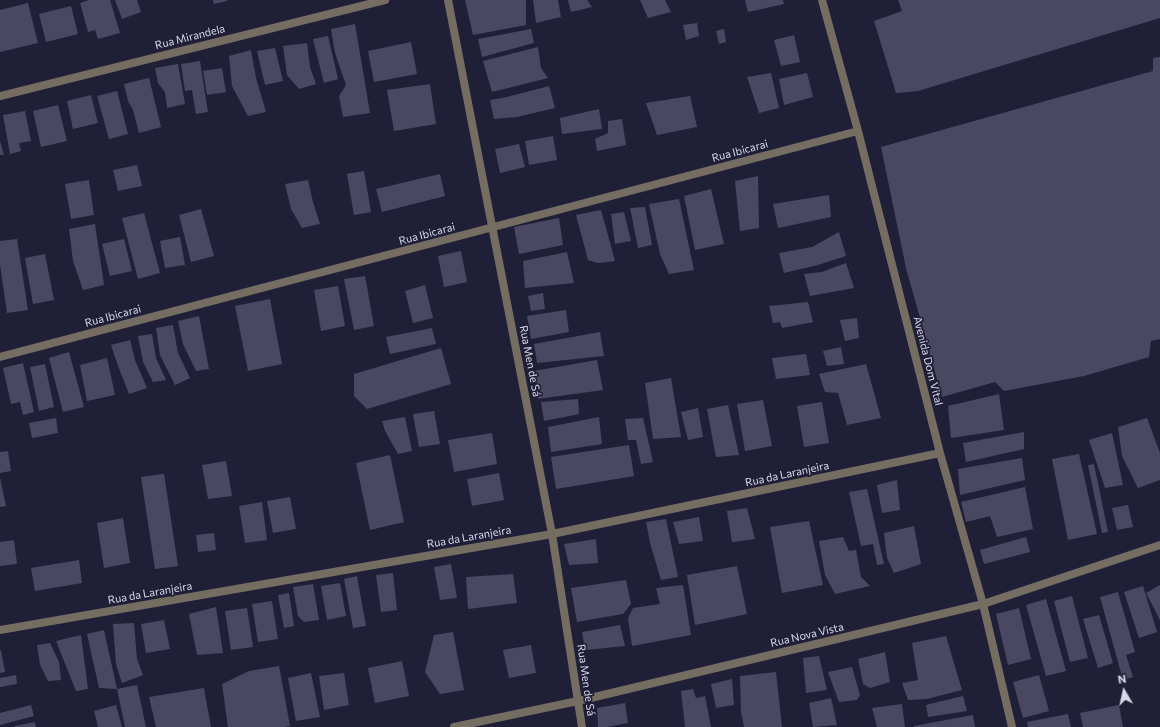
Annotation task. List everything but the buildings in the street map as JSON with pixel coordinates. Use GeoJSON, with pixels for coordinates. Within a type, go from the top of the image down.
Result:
{"type":"FeatureCollection","features":[{"type":"Feature","properties":{"kind":"street","name":"Rua Mirandela"},"geometry":{"type":"LineString","coordinates":[[0,96],[385,0]]}},
{"type":"Feature","properties":{"kind":"street","name":"Rua Men de Sá"},"geometry":{"type":"LineString","coordinates":[[448,0],[552,534],[582,727]]}},
{"type":"Feature","properties":{"kind":"street","name":"Avenida Dom Vital"},"geometry":{"type":"LineString","coordinates":[[822,0],[858,131],[940,453],[983,604],[1012,727]]}},
{"type":"Feature","properties":{"kind":"street","name":"Rua Ibicarai"},"geometry":{"type":"LineString","coordinates":[[0,357],[858,131]]}},
{"type":"Feature","properties":{"kind":"street","name":"Rua da Laranjeira"},"geometry":{"type":"LineString","coordinates":[[0,630],[552,534],[940,453]]}},
{"type":"Feature","properties":{"kind":"street","name":"Rua Nova Vista"},"geometry":{"type":"LineString","coordinates":[[454,727],[578,701],[983,604],[1160,546]]}}]}
